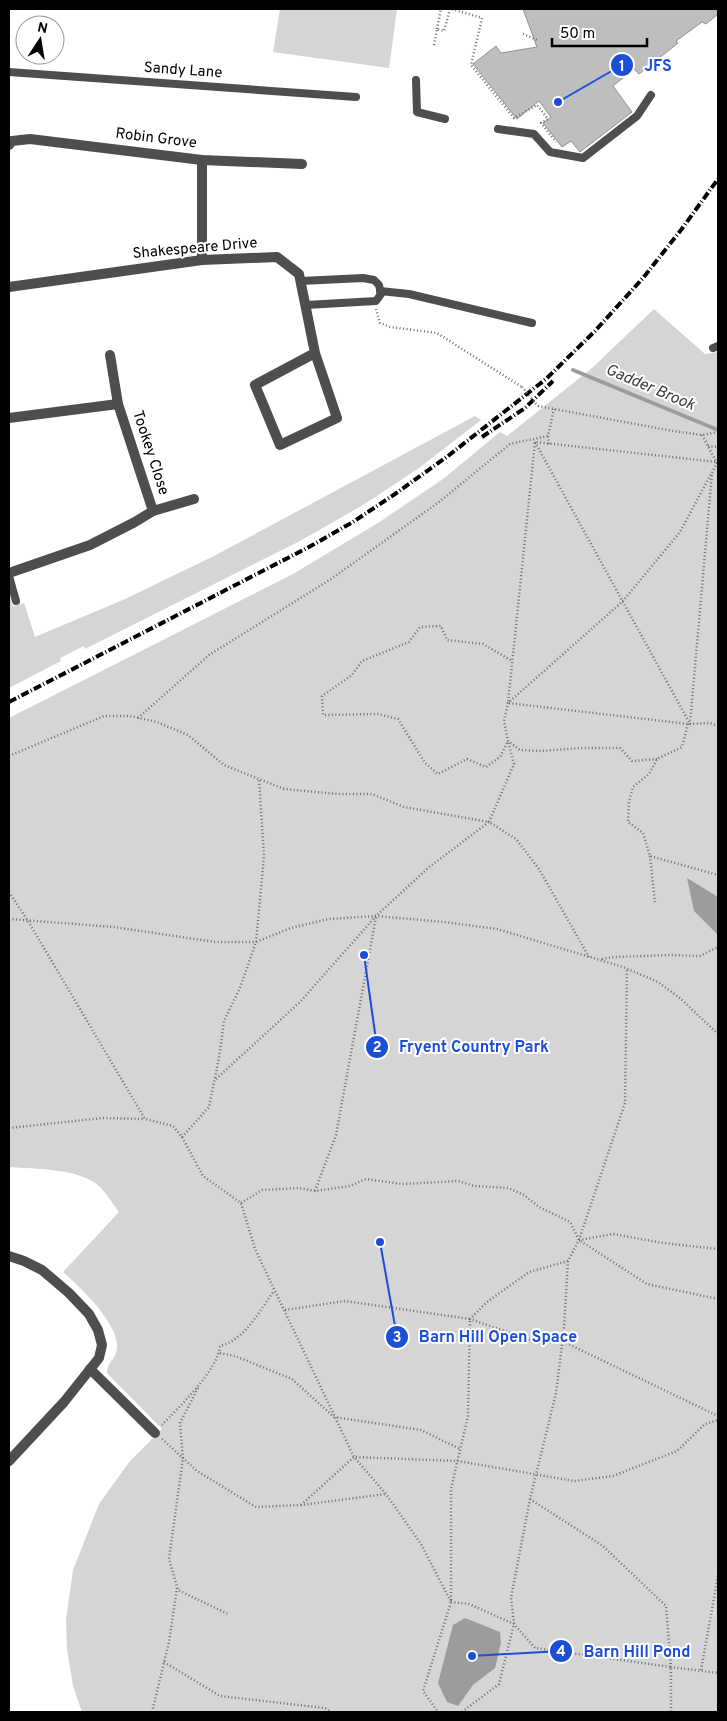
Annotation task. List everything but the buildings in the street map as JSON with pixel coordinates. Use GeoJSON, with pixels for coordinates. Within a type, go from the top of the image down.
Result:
{"type":"FeatureCollection","features":[{"type":"Feature","properties":{"kind":"street","name":"Robin Grove"},"geometry":{"type":"LineString","coordinates":[[9,145],[12,140],[30,139],[202,160],[302,164]]}},
{"type":"Feature","properties":{"kind":"street"},"geometry":{"type":"LineString","coordinates":[[202,160],[202,260]]}},
{"type":"Feature","properties":{"kind":"street","name":"Shakespeare Drive"},"geometry":{"type":"LineString","coordinates":[[9,287],[202,260],[277,257],[299,274],[301,280]]}},
{"type":"Feature","properties":{"kind":"street"},"geometry":{"type":"LineString","coordinates":[[301,280],[315,353],[337,418],[280,445],[255,385],[315,353]]}},
{"type":"Feature","properties":{"kind":"street","name":"Tookey Close"},"geometry":{"type":"LineString","coordinates":[[110,355],[118,404],[153,511]]}},
{"type":"Feature","properties":{"kind":"street","name":"Tookey Close"},"geometry":{"type":"LineString","coordinates":[[9,418],[118,404]]}},
{"type":"Feature","properties":{"kind":"street","name":"Tookey Close"},"geometry":{"type":"LineString","coordinates":[[9,574],[90,545],[153,511],[194,499]]}},
{"type":"Feature","properties":{"kind":"street"},"geometry":{"type":"LineString","coordinates":[[9,1256],[42,1270],[69,1293],[89,1314],[98,1330],[102,1345],[99,1358],[64,1402],[9,1461]]}},
{"type":"Feature","properties":{"kind":"street"},"geometry":{"type":"LineString","coordinates":[[90,1369],[155,1433]]}},
{"type":"Feature","properties":{"kind":"lane","name":"Sandy Lane"},"geometry":{"type":"LineString","coordinates":[[9,72],[356,97]]}},
{"type":"Feature","properties":{"kind":"lane"},"geometry":{"type":"LineString","coordinates":[[416,80],[417,112],[445,119]]}},
{"type":"Feature","properties":{"kind":"lane"},"geometry":{"type":"LineString","coordinates":[[498,129],[534,134],[550,152],[583,158],[636,116],[651,94]]}},
{"type":"Feature","properties":{"kind":"lane"},"geometry":{"type":"LineString","coordinates":[[301,280],[363,278],[374,280],[380,284],[381,294],[373,302],[306,305]]}},
{"type":"Feature","properties":{"kind":"lane"},"geometry":{"type":"LineString","coordinates":[[380,291],[409,294],[532,323]]}},
{"type":"Feature","properties":{"kind":"lane"},"geometry":{"type":"LineString","coordinates":[[9,574],[16,601]]}},
{"type":"Feature","properties":{"kind":"path"},"geometry":{"type":"LineString","coordinates":[[434,45],[441,9]]}},
{"type":"Feature","properties":{"kind":"path"},"geometry":{"type":"LineString","coordinates":[[437,29],[444,31],[451,9],[482,18],[471,65],[514,118],[537,105],[548,119],[541,123],[558,145]]}},
{"type":"Feature","properties":{"kind":"path"},"geometry":{"type":"LineString","coordinates":[[523,34],[537,40]]}},
{"type":"Feature","properties":{"kind":"path"},"geometry":{"type":"LineString","coordinates":[[373,302],[380,323],[390,327],[437,333],[522,387],[538,406],[673,431],[702,435],[718,432]]}},
{"type":"Feature","properties":{"kind":"path"},"geometry":{"type":"LineString","coordinates":[[549,444],[548,436],[554,409]]}},
{"type":"Feature","properties":{"kind":"path"},"geometry":{"type":"LineString","coordinates":[[702,435],[717,463]]}},
{"type":"Feature","properties":{"kind":"path"},"geometry":{"type":"LineString","coordinates":[[138,718],[209,655],[331,580],[439,502],[510,444],[548,436]]}},
{"type":"Feature","properties":{"kind":"path"},"geometry":{"type":"LineString","coordinates":[[535,442],[717,463]]}},
{"type":"Feature","properties":{"kind":"path"},"geometry":{"type":"LineString","coordinates":[[535,442],[689,724]]}},
{"type":"Feature","properties":{"kind":"path"},"geometry":{"type":"LineString","coordinates":[[215,1080],[300,1002],[376,916],[428,868],[489,822],[514,764],[504,721],[508,703],[535,442]]}},
{"type":"Feature","properties":{"kind":"path"},"geometry":{"type":"LineString","coordinates":[[708,446],[718,446]]}},
{"type":"Feature","properties":{"kind":"path"},"geometry":{"type":"LineString","coordinates":[[508,703],[623,601],[680,532],[717,463]]}},
{"type":"Feature","properties":{"kind":"path"},"geometry":{"type":"LineString","coordinates":[[508,741],[520,750],[620,748],[632,761],[657,759],[682,746],[689,724],[712,473]]}},
{"type":"Feature","properties":{"kind":"path"},"geometry":{"type":"LineString","coordinates":[[508,741],[500,757],[486,767],[467,759],[438,774],[425,763],[398,719],[378,714],[323,715],[322,696],[352,675],[362,661],[410,642],[420,627],[441,626],[447,640],[483,644],[512,661]]}},
{"type":"Feature","properties":{"kind":"path"},"geometry":{"type":"LineString","coordinates":[[508,703],[689,724],[710,723],[718,726]]}},
{"type":"Feature","properties":{"kind":"path"},"geometry":{"type":"LineString","coordinates":[[9,756],[104,716],[138,718],[156,722],[188,735],[224,765],[284,789],[338,794],[372,794],[404,807],[489,822],[516,838],[538,869],[589,956]]}},
{"type":"Feature","properties":{"kind":"path"},"geometry":{"type":"LineString","coordinates":[[655,903],[650,856],[643,833],[628,822],[628,802],[633,788],[649,774],[657,759]]}},
{"type":"Feature","properties":{"kind":"path"},"geometry":{"type":"LineString","coordinates":[[182,1137],[209,1106],[224,1021],[240,988],[256,942],[264,856],[259,779]]}},
{"type":"Feature","properties":{"kind":"path"},"geometry":{"type":"LineString","coordinates":[[650,856],[718,875]]}},
{"type":"Feature","properties":{"kind":"path"},"geometry":{"type":"LineString","coordinates":[[9,892],[145,1119]]}},
{"type":"Feature","properties":{"kind":"path"},"geometry":{"type":"LineString","coordinates":[[315,1191],[336,1135],[376,916]]}},
{"type":"Feature","properties":{"kind":"path"},"geometry":{"type":"LineString","coordinates":[[9,919],[114,927],[215,942],[256,942],[291,928],[328,919],[376,916],[497,929],[589,956],[658,982],[681,999],[718,1034]]}},
{"type":"Feature","properties":{"kind":"path"},"geometry":{"type":"LineString","coordinates":[[600,960],[623,957],[700,956],[718,947]]}},
{"type":"Feature","properties":{"kind":"path"},"geometry":{"type":"LineString","coordinates":[[462,1712],[499,1684],[514,1624],[511,1598],[530,1499],[556,1393],[568,1261],[579,1240],[626,1103],[627,969]]}},
{"type":"Feature","properties":{"kind":"path"},"geometry":{"type":"LineString","coordinates":[[9,1128],[103,1118],[145,1119],[173,1126],[182,1137],[203,1176],[241,1203],[255,1248],[274,1291],[285,1310],[354,1456],[386,1494],[421,1544],[451,1602]]}},
{"type":"Feature","properties":{"kind":"path"},"geometry":{"type":"LineString","coordinates":[[241,1203],[262,1190],[299,1188],[315,1191],[350,1186],[366,1179],[402,1184],[458,1181],[474,1186],[508,1188],[524,1195],[539,1207],[570,1222],[579,1240],[647,1284],[718,1299]]}},
{"type":"Feature","properties":{"kind":"path"},"geometry":{"type":"LineString","coordinates":[[579,1240],[613,1234],[663,1243],[718,1249]]}},
{"type":"Feature","properties":{"kind":"path"},"geometry":{"type":"LineString","coordinates":[[438,1712],[423,1691],[451,1602],[450,1489],[468,1416],[470,1319],[487,1302],[528,1272],[568,1261]]}},
{"type":"Feature","properties":{"kind":"path"},"geometry":{"type":"LineString","coordinates":[[228,1614],[178,1590],[169,1559],[183,1458],[180,1424],[199,1385],[220,1353],[220,1346],[241,1336],[274,1291]]}},
{"type":"Feature","properties":{"kind":"path"},"geometry":{"type":"LineString","coordinates":[[285,1310],[345,1301],[470,1319],[539,1343],[562,1341],[718,1416]]}},
{"type":"Feature","properties":{"kind":"path"},"geometry":{"type":"LineString","coordinates":[[220,1353],[235,1356],[292,1379],[334,1417],[421,1430],[460,1449]]}},
{"type":"Feature","properties":{"kind":"path"},"geometry":{"type":"LineString","coordinates":[[199,1385],[155,1433],[197,1471],[256,1507],[301,1505],[386,1494]]}},
{"type":"Feature","properties":{"kind":"path"},"geometry":{"type":"LineString","coordinates":[[301,1505],[354,1456],[458,1461],[574,1481],[613,1476],[677,1451],[705,1424],[718,1420]]}},
{"type":"Feature","properties":{"kind":"path"},"geometry":{"type":"LineString","coordinates":[[530,1499],[603,1546],[666,1606],[671,1667],[671,1712]]}},
{"type":"Feature","properties":{"kind":"path"},"geometry":{"type":"LineString","coordinates":[[701,1671],[718,1576]]}},
{"type":"Feature","properties":{"kind":"path"},"geometry":{"type":"LineString","coordinates":[[152,1712],[164,1662],[177,1587]]}},
{"type":"Feature","properties":{"kind":"path"},"geometry":{"type":"LineString","coordinates":[[451,1602],[469,1604],[514,1624],[535,1648],[718,1673]]}},
{"type":"Feature","properties":{"kind":"path"},"geometry":{"type":"LineString","coordinates":[[164,1662],[220,1696],[325,1708],[331,1712]]}},
{"type":"Feature","properties":{"kind":"shaded area"},"geometry":{"type":"Polygon","coordinates":[[[280,9],[397,9],[389,68],[273,52],[280,9]]]}},
{"type":"Feature","properties":{"kind":"shaded area"},"geometry":{"type":"Polygon","coordinates":[[[654,309],[705,354],[718,352],[718,1712],[82,1712],[73,1686],[67,1649],[66,1620],[73,1570],[99,1504],[130,1461],[162,1429],[107,1373],[117,1349],[112,1329],[98,1307],[63,1272],[119,1212],[100,1187],[81,1176],[44,1169],[9,1167],[9,718],[293,574],[378,523],[443,479],[500,432],[507,436],[592,368],[654,309]]]}},
{"type":"Feature","properties":{"kind":"shaded area"},"geometry":{"type":"Polygon","coordinates":[[[475,416],[481,420],[419,468],[363,505],[300,541],[85,649],[84,646],[60,658],[61,661],[9,688],[9,593],[13,606],[24,603],[35,637],[125,599],[214,556],[475,416]]]}},
{"type":"Feature","properties":{"kind":"shaded area"},"geometry":{"type":"Polygon","coordinates":[[[687,878],[718,897],[717,934],[694,911],[687,878]]]}},
{"type":"Feature","properties":{"kind":"shaded area"},"geometry":{"type":"Polygon","coordinates":[[[465,1618],[500,1632],[501,1643],[495,1668],[473,1685],[458,1706],[447,1702],[438,1683],[453,1625],[465,1618]]]}},
{"type":"Feature","properties":{"kind":"waterway","name":"Gadder Brook"},"geometry":{"type":"LineString","coordinates":[[573,370],[718,430]]}},
{"type":"Feature","properties":{"kind":"railway"},"geometry":{"type":"LineString","coordinates":[[9,702],[309,547],[353,522],[448,456],[546,379],[595,331],[643,278],[718,179]]}},
{"type":"Feature","properties":{"kind":"railway"},"geometry":{"type":"LineString","coordinates":[[482,437],[525,408],[553,381]]}},
{"type":"Feature","properties":{"kind":"place","name":"JFS"},"geometry":{"type":"Point","coordinates":[558,102]}},
{"type":"Feature","properties":{"kind":"place","name":"Fryent Country Park"},"geometry":{"type":"Point","coordinates":[364,955]}},
{"type":"Feature","properties":{"kind":"place","name":"Barn Hill Open Space"},"geometry":{"type":"Point","coordinates":[380,1242]}},
{"type":"Feature","properties":{"kind":"place","name":"Barn Hill Pond"},"geometry":{"type":"Point","coordinates":[472,1656]}}]}
